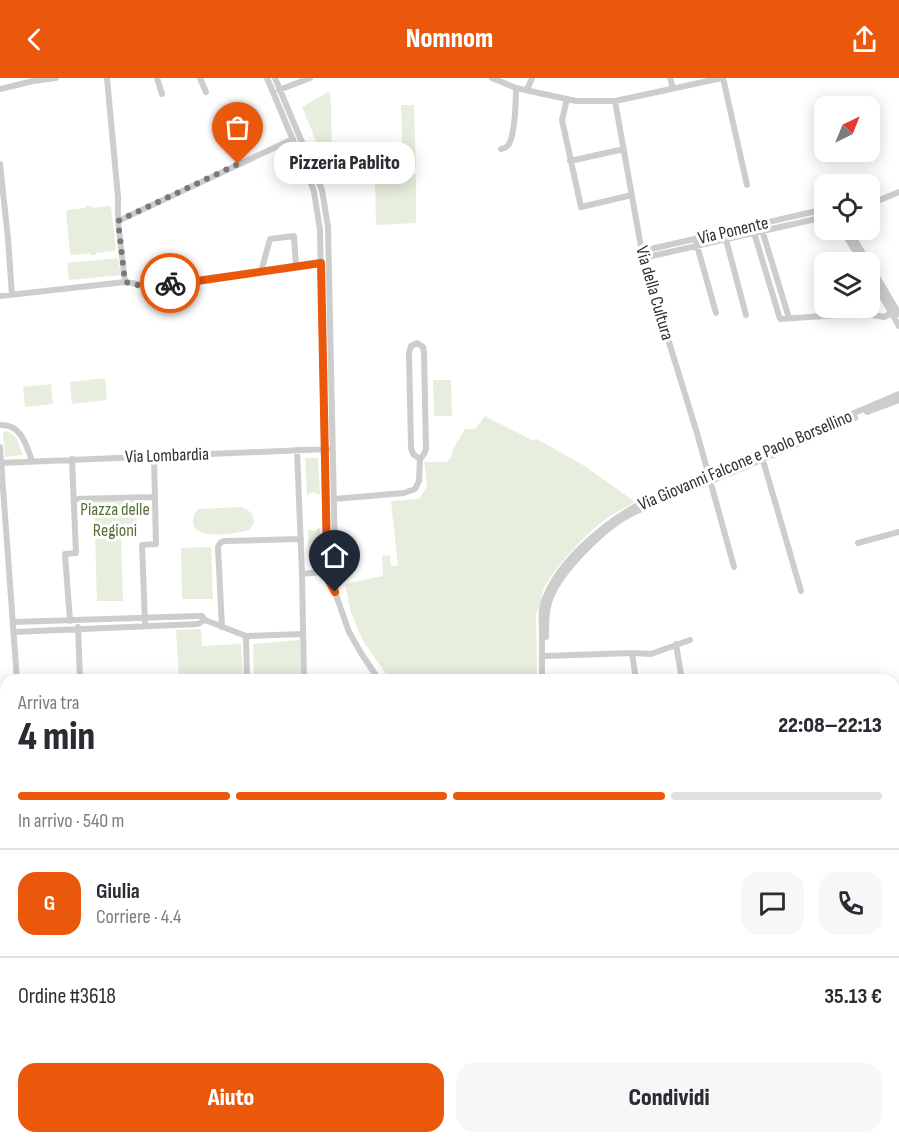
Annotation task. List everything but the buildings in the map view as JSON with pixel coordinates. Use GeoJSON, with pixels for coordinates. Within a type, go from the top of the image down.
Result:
{"type":"FeatureCollection","features":[{"type":"Feature","properties":{"kind":"street"},"geometry":{"type":"LineString","coordinates":[[0,89],[56,78]]}},
{"type":"Feature","properties":{"kind":"street"},"geometry":{"type":"LineString","coordinates":[[107,78],[125,282]]}},
{"type":"Feature","properties":{"kind":"street"},"geometry":{"type":"LineString","coordinates":[[157,78],[162,94]]}},
{"type":"Feature","properties":{"kind":"street"},"geometry":{"type":"LineString","coordinates":[[200,78],[206,92]]}},
{"type":"Feature","properties":{"kind":"street"},"geometry":{"type":"LineString","coordinates":[[267,78],[314,192],[320,230],[329,581],[349,632],[374,674]]}},
{"type":"Feature","properties":{"kind":"street"},"geometry":{"type":"LineString","coordinates":[[275,78],[322,190],[328,227],[335,556],[338,580],[335,592]]}},
{"type":"Feature","properties":{"kind":"street"},"geometry":{"type":"LineString","coordinates":[[273,93],[310,78]]}},
{"type":"Feature","properties":{"kind":"street"},"geometry":{"type":"LineString","coordinates":[[492,78],[516,88],[576,101],[615,101],[722,78],[747,185]]}},
{"type":"Feature","properties":{"kind":"street"},"geometry":{"type":"LineString","coordinates":[[527,90],[532,78]]}},
{"type":"Feature","properties":{"kind":"street"},"geometry":{"type":"LineString","coordinates":[[670,78],[673,88]]}},
{"type":"Feature","properties":{"kind":"street"},"geometry":{"type":"LineString","coordinates":[[501,149],[510,142],[516,88]]}},
{"type":"Feature","properties":{"kind":"street"},"geometry":{"type":"LineString","coordinates":[[567,99],[562,120],[581,207],[632,195]]}},
{"type":"Feature","properties":{"kind":"street","name":"Via della Cultura"},"geometry":{"type":"LineString","coordinates":[[615,101],[642,254],[697,433],[734,567]]}},
{"type":"Feature","properties":{"kind":"street"},"geometry":{"type":"LineString","coordinates":[[118,221],[293,139]]}},
{"type":"Feature","properties":{"kind":"street"},"geometry":{"type":"LineString","coordinates":[[570,161],[624,149]]}},
{"type":"Feature","properties":{"kind":"street"},"geometry":{"type":"LineString","coordinates":[[0,164],[12,295]]}},
{"type":"Feature","properties":{"kind":"street"},"geometry":{"type":"LineString","coordinates":[[880,200],[899,192]]}},
{"type":"Feature","properties":{"kind":"street","name":"Via Ponente"},"geometry":{"type":"LineString","coordinates":[[642,254],[762,227],[814,212]]}},
{"type":"Feature","properties":{"kind":"street","name":"Via Ponente"},"geometry":{"type":"LineString","coordinates":[[762,227],[814,219]]}},
{"type":"Feature","properties":{"kind":"street"},"geometry":{"type":"LineString","coordinates":[[762,227],[789,318]]}},
{"type":"Feature","properties":{"kind":"street"},"geometry":{"type":"LineString","coordinates":[[753,229],[780,319],[873,315],[884,317],[895,314]]}},
{"type":"Feature","properties":{"kind":"street"},"geometry":{"type":"LineString","coordinates":[[261,272],[270,239],[294,236],[296,267]]}},
{"type":"Feature","properties":{"kind":"street"},"geometry":{"type":"LineString","coordinates":[[725,236],[746,315]]}},
{"type":"Feature","properties":{"kind":"street"},"geometry":{"type":"LineString","coordinates":[[0,240],[8,238]]}},
{"type":"Feature","properties":{"kind":"street"},"geometry":{"type":"LineString","coordinates":[[696,242],[716,313]]}},
{"type":"Feature","properties":{"kind":"street"},"geometry":{"type":"LineString","coordinates":[[0,296],[125,282],[137,285],[190,282],[321,263]]}},
{"type":"Feature","properties":{"kind":"street"},"geometry":{"type":"LineString","coordinates":[[880,285],[899,326]]}},
{"type":"Feature","properties":{"kind":"street"},"geometry":{"type":"LineString","coordinates":[[880,291],[895,314]]}},
{"type":"Feature","properties":{"kind":"street"},"geometry":{"type":"LineString","coordinates":[[334,499],[404,494],[415,489],[419,481],[420,459],[426,449],[424,352],[423,347],[417,343],[411,346],[409,353],[411,448],[413,454],[420,459]]}},
{"type":"Feature","properties":{"kind":"street","name":"Via Giovanni Falcone e Paolo Borsellino"},"geometry":{"type":"LineString","coordinates":[[762,456],[899,394]]}},
{"type":"Feature","properties":{"kind":"street","name":"Via Giovanni Falcone e Paolo Borsellino"},"geometry":{"type":"LineString","coordinates":[[544,674],[544,628],[550,599],[558,582],[598,536],[622,514],[640,504],[899,400]]}},
{"type":"Feature","properties":{"kind":"street"},"geometry":{"type":"LineString","coordinates":[[0,425],[7,424],[19,432],[26,443],[32,461]]}},
{"type":"Feature","properties":{"kind":"street"},"geometry":{"type":"LineString","coordinates":[[0,447],[17,674]]}},
{"type":"Feature","properties":{"kind":"street","name":"Via Lombardia"},"geometry":{"type":"LineString","coordinates":[[1,463],[332,449]]}},
{"type":"Feature","properties":{"kind":"street"},"geometry":{"type":"LineString","coordinates":[[297,450],[304,674]]}},
{"type":"Feature","properties":{"kind":"street"},"geometry":{"type":"LineString","coordinates":[[145,627],[142,545],[156,544],[154,456]]}},
{"type":"Feature","properties":{"kind":"street"},"geometry":{"type":"LineString","coordinates":[[762,456],[801,591]]}},
{"type":"Feature","properties":{"kind":"street"},"geometry":{"type":"LineString","coordinates":[[72,459],[76,553],[65,554],[74,621],[78,629],[80,674]]}},
{"type":"Feature","properties":{"kind":"street"},"geometry":{"type":"LineString","coordinates":[[74,499],[155,497]]}},
{"type":"Feature","properties":{"kind":"street"},"geometry":{"type":"LineString","coordinates":[[858,543],[899,532]]}},
{"type":"Feature","properties":{"kind":"street"},"geometry":{"type":"LineString","coordinates":[[222,627],[218,547],[220,543],[224,541],[301,539]]}},
{"type":"Feature","properties":{"kind":"street"},"geometry":{"type":"LineString","coordinates":[[302,574],[336,570]]}},
{"type":"Feature","properties":{"kind":"street"},"geometry":{"type":"LineString","coordinates":[[14,622],[201,616],[205,620],[246,636],[303,634]]}},
{"type":"Feature","properties":{"kind":"street"},"geometry":{"type":"LineString","coordinates":[[14,632],[198,624],[205,620]]}},
{"type":"Feature","properties":{"kind":"street","name":"Via Giovanni Falcone e Paolo Borsellino"},"geometry":{"type":"LineString","coordinates":[[544,628],[544,674]]}},
{"type":"Feature","properties":{"kind":"street"},"geometry":{"type":"LineString","coordinates":[[246,636],[247,674]]}},
{"type":"Feature","properties":{"kind":"street"},"geometry":{"type":"LineString","coordinates":[[545,656],[651,654],[690,640]]}},
{"type":"Feature","properties":{"kind":"street"},"geometry":{"type":"LineString","coordinates":[[676,644],[681,674]]}},
{"type":"Feature","properties":{"kind":"street"},"geometry":{"type":"LineString","coordinates":[[632,653],[635,674]]}},
{"type":"Feature","properties":{"kind":"green space"},"geometry":{"type":"Polygon","coordinates":[[[328,92],[331,105],[332,167],[329,169],[302,107],[328,92]]]}},
{"type":"Feature","properties":{"kind":"green space"},"geometry":{"type":"Polygon","coordinates":[[[401,105],[414,105],[416,167],[403,167],[401,105]]]}},
{"type":"Feature","properties":{"kind":"green space"},"geometry":{"type":"Polygon","coordinates":[[[381,173],[416,174],[416,223],[376,225],[375,178],[380,178],[381,173]]]}},
{"type":"Feature","properties":{"kind":"green space"},"geometry":{"type":"Polygon","coordinates":[[[85,206],[111,207],[116,249],[114,251],[96,253],[96,255],[70,254],[66,212],[85,208],[85,206]]]}},
{"type":"Feature","properties":{"kind":"green space"},"geometry":{"type":"Polygon","coordinates":[[[118,258],[121,275],[69,280],[67,263],[118,258]]]}},
{"type":"Feature","properties":{"kind":"green space"},"geometry":{"type":"Polygon","coordinates":[[[105,378],[107,400],[72,404],[70,382],[105,378]]]}},
{"type":"Feature","properties":{"kind":"green space"},"geometry":{"type":"Polygon","coordinates":[[[433,380],[451,380],[452,416],[434,416],[433,380]]]}},
{"type":"Feature","properties":{"kind":"green space"},"geometry":{"type":"Polygon","coordinates":[[[51,384],[53,404],[25,407],[23,387],[51,384]]]}},
{"type":"Feature","properties":{"kind":"green space"},"geometry":{"type":"Polygon","coordinates":[[[485,416],[532,440],[537,439],[583,465],[635,502],[595,527],[568,555],[546,585],[536,614],[537,674],[386,674],[362,639],[351,613],[345,584],[383,576],[382,556],[390,555],[391,566],[398,566],[391,501],[419,499],[427,487],[424,462],[447,462],[465,429],[475,429],[485,416]]]}},
{"type":"Feature","properties":{"kind":"green space"},"geometry":{"type":"Polygon","coordinates":[[[5,430],[16,437],[23,455],[5,457],[3,434],[5,430]]]}},
{"type":"Feature","properties":{"kind":"green space"},"geometry":{"type":"Polygon","coordinates":[[[305,458],[318,458],[320,494],[314,492],[307,495],[305,458]]]}},
{"type":"Feature","properties":{"kind":"green space","name":"Piazza delle Regioni"},"geometry":{"type":"Polygon","coordinates":[[[136,500],[137,537],[121,538],[123,601],[97,601],[94,501],[136,500]]]}},
{"type":"Feature","properties":{"kind":"green space"},"geometry":{"type":"Polygon","coordinates":[[[241,507],[249,511],[253,517],[254,523],[249,530],[207,534],[195,527],[193,517],[199,509],[241,507]]]}},
{"type":"Feature","properties":{"kind":"green space"},"geometry":{"type":"Polygon","coordinates":[[[320,528],[321,564],[309,564],[308,530],[315,531],[320,528]]]}},
{"type":"Feature","properties":{"kind":"green space"},"geometry":{"type":"Polygon","coordinates":[[[211,547],[213,599],[182,599],[181,548],[211,547]]]}},
{"type":"Feature","properties":{"kind":"green space"},"geometry":{"type":"Polygon","coordinates":[[[201,629],[202,646],[241,644],[243,674],[179,674],[176,630],[201,629]]]}},
{"type":"Feature","properties":{"kind":"green space"},"geometry":{"type":"Polygon","coordinates":[[[300,640],[301,674],[254,674],[253,644],[300,640]]]}},
{"type":"Feature","properties":{"kind":"way so far"},"geometry":{"type":"LineString","coordinates":[[170,283],[137,285],[125,282],[118,221],[238,164]]}},
{"type":"Feature","properties":{"kind":"place","name":"Pizzeria Pablito"},"geometry":{"type":"Point","coordinates":[238,164]}},
{"type":"Feature","properties":{"kind":"route"},"geometry":{"type":"LineString","coordinates":[[170,283],[321,263],[327,558],[329,581],[335,592]]}}]}
